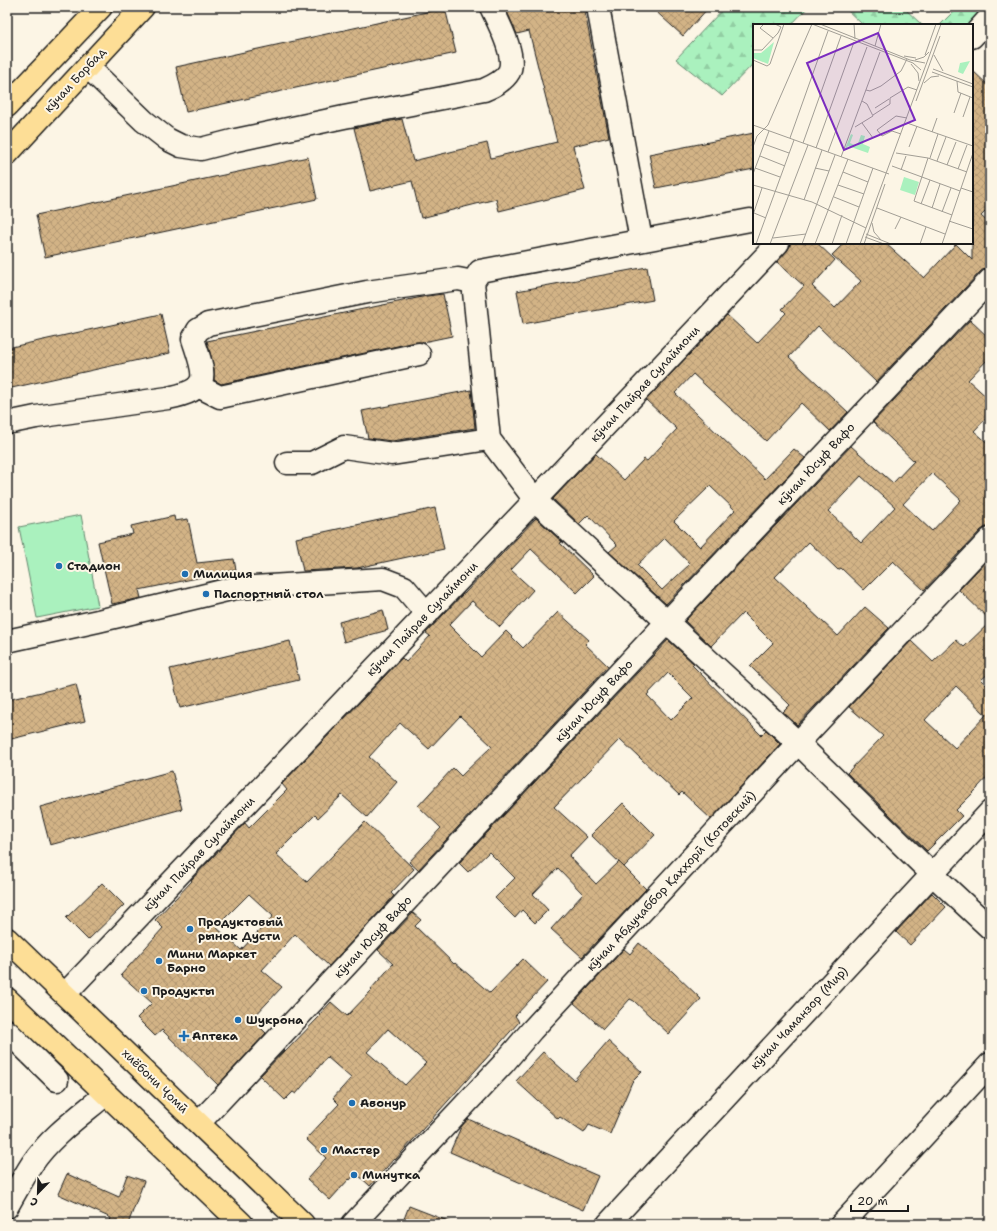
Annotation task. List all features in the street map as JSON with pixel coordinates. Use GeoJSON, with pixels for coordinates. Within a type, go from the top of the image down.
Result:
{"type":"FeatureCollection","features":[{"type":"Feature","properties":{"kind":"main road"},"geometry":{"type":"LineString","coordinates":[[7,106],[101,7]]}},
{"type":"Feature","properties":{"kind":"main road","name":"кӯчаи Борбад"},"geometry":{"type":"LineString","coordinates":[[7,154],[143,7]]}},
{"type":"Feature","properties":{"kind":"main road","name":"хиёбони Ҷомӣ"},"geometry":{"type":"LineString","coordinates":[[7,939],[303,1224]]}},
{"type":"Feature","properties":{"kind":"main road"},"geometry":{"type":"LineString","coordinates":[[7,999],[242,1224]]}},
{"type":"Feature","properties":{"kind":"street"},"geometry":{"type":"LineString","coordinates":[[88,67],[144,121],[167,139],[181,146],[201,149],[336,119],[484,90],[496,84],[509,73],[511,67],[508,47],[491,7]]}},
{"type":"Feature","properties":{"kind":"street"},"geometry":{"type":"LineString","coordinates":[[598,7],[642,240]]}},
{"type":"Feature","properties":{"kind":"street"},"geometry":{"type":"LineString","coordinates":[[973,35],[990,17]]}},
{"type":"Feature","properties":{"kind":"street"},"geometry":{"type":"LineString","coordinates":[[750,220],[480,271],[473,282],[489,438],[536,500],[798,743],[932,874],[990,928]]}},
{"type":"Feature","properties":{"kind":"street","name":"кӯчаи Пайрав Сулаймони"},"geometry":{"type":"LineString","coordinates":[[65,994],[536,500],[777,244]]}},
{"type":"Feature","properties":{"kind":"street"},"geometry":{"type":"LineString","coordinates":[[7,423],[36,417],[168,398],[182,395],[194,390],[198,386],[202,376],[202,368],[193,339],[198,330],[208,324],[367,292],[458,279],[473,282]]}},
{"type":"Feature","properties":{"kind":"street","name":"кӯчаи Юсуф Вафо"},"geometry":{"type":"LineString","coordinates":[[199,1123],[667,622],[990,280]]}},
{"type":"Feature","properties":{"kind":"street"},"geometry":{"type":"LineString","coordinates":[[198,386],[220,397],[419,354]]}},
{"type":"Feature","properties":{"kind":"street"},"geometry":{"type":"LineString","coordinates":[[287,464],[312,463],[344,447],[392,454],[489,438]]}},
{"type":"Feature","properties":{"kind":"street","name":"кӯчаи Абдуҷаббор Қаҳҳорӣ (Котовский)"},"geometry":{"type":"LineString","coordinates":[[353,1224],[503,1064],[532,1030],[798,743],[990,539]]}},
{"type":"Feature","properties":{"kind":"street"},"geometry":{"type":"LineString","coordinates":[[7,641],[236,588],[250,587],[383,579],[404,587],[427,614]]}},
{"type":"Feature","properties":{"kind":"street","name":"кӯчаи Чаманзор (Мир)"},"geometry":{"type":"LineString","coordinates":[[608,1224],[990,812]]}},
{"type":"Feature","properties":{"kind":"street"},"geometry":{"type":"LineString","coordinates":[[7,1031],[57,1080]]}},
{"type":"Feature","properties":{"kind":"street"},"geometry":{"type":"LineString","coordinates":[[842,1224],[990,1064]]}},
{"type":"Feature","properties":{"kind":"street"},"geometry":{"type":"LineString","coordinates":[[7,1207],[32,1164],[50,1142],[106,1094]]}},
{"type":"Feature","properties":{"kind":"green space"},"geometry":{"type":"Polygon","coordinates":[[[725,7],[808,7],[792,24],[753,24],[753,64],[722,96],[676,59],[725,7]]]}},
{"type":"Feature","properties":{"kind":"green space"},"geometry":{"type":"Polygon","coordinates":[[[844,7],[903,7],[921,24],[862,24],[844,7]]]}},
{"type":"Feature","properties":{"kind":"green space"},"geometry":{"type":"Polygon","coordinates":[[[958,7],[985,7],[969,24],[941,24],[958,7]]]}},
{"type":"Feature","properties":{"kind":"green space","name":"Стадион"},"geometry":{"type":"Polygon","coordinates":[[[81,515],[98,606],[37,618],[19,527],[81,515]]]}},
{"type":"Feature","properties":{"kind":"building"},"geometry":{"type":"Polygon","coordinates":[[[505,7],[584,7],[609,137],[573,146],[585,190],[499,211],[496,199],[421,218],[412,181],[370,191],[354,128],[402,119],[413,161],[487,143],[491,158],[557,142],[529,31],[517,34],[505,7]]]}},
{"type":"Feature","properties":{"kind":"building"},"geometry":{"type":"Polygon","coordinates":[[[651,7],[709,7],[683,36],[651,7]]]}},
{"type":"Feature","properties":{"kind":"building"},"geometry":{"type":"Polygon","coordinates":[[[445,8],[456,53],[186,112],[176,67],[445,8]]]}},
{"type":"Feature","properties":{"kind":"building"},"geometry":{"type":"Polygon","coordinates":[[[973,71],[990,87],[990,207],[981,216],[990,224],[990,265],[981,271],[876,382],[818,326],[789,357],[848,412],[830,431],[801,403],[766,441],[693,374],[675,393],[765,479],[794,449],[805,458],[666,604],[609,552],[617,545],[588,515],[579,524],[553,499],[596,454],[624,480],[644,459],[647,461],[677,429],[646,400],[727,315],[757,343],[786,313],[782,309],[804,286],[777,262],[787,251],[790,244],[818,244],[835,260],[812,286],[835,308],[861,281],[832,255],[843,244],[886,244],[924,278],[956,244],[972,260],[973,71]],[[710,486],[674,521],[700,547],[735,510],[710,486]],[[665,538],[637,565],[662,590],[690,564],[665,538]]]}},
{"type":"Feature","properties":{"kind":"building"},"geometry":{"type":"Polygon","coordinates":[[[753,133],[753,169],[656,188],[649,154],[753,133]]]}},
{"type":"Feature","properties":{"kind":"building"},"geometry":{"type":"Polygon","coordinates":[[[308,157],[317,199],[45,257],[36,215],[308,157]]]}},
{"type":"Feature","properties":{"kind":"building"},"geometry":{"type":"Polygon","coordinates":[[[647,267],[653,300],[523,324],[517,291],[647,267]]]}},
{"type":"Feature","properties":{"kind":"building"},"geometry":{"type":"Polygon","coordinates":[[[443,294],[452,336],[416,342],[221,384],[214,380],[214,369],[207,341],[443,294]]]}},
{"type":"Feature","properties":{"kind":"building"},"geometry":{"type":"Polygon","coordinates":[[[161,314],[170,353],[7,389],[7,348],[161,314]]]}},
{"type":"Feature","properties":{"kind":"building"},"geometry":{"type":"Polygon","coordinates":[[[970,320],[990,339],[990,357],[968,380],[990,400],[990,414],[974,431],[990,445],[990,527],[986,527],[981,530],[924,590],[893,561],[864,590],[841,568],[838,570],[809,542],[775,577],[838,636],[865,607],[889,628],[797,725],[783,712],[790,705],[750,666],[773,643],[743,613],[711,646],[685,621],[851,446],[893,483],[914,461],[873,422],[970,320]],[[932,473],[903,504],[932,531],[961,500],[932,473]],[[861,476],[828,511],[861,543],[895,507],[861,476]]]}},
{"type":"Feature","properties":{"kind":"building"},"geometry":{"type":"Polygon","coordinates":[[[471,390],[475,428],[392,441],[368,438],[362,411],[471,390]]]}},
{"type":"Feature","properties":{"kind":"building"},"geometry":{"type":"Polygon","coordinates":[[[435,508],[444,549],[357,568],[303,571],[296,538],[435,508]]]}},
{"type":"Feature","properties":{"kind":"building"},"geometry":{"type":"Polygon","coordinates":[[[174,516],[175,521],[188,519],[197,563],[234,559],[236,570],[139,590],[141,598],[112,604],[98,542],[133,534],[131,526],[174,516]]]}},
{"type":"Feature","properties":{"kind":"building"},"geometry":{"type":"Polygon","coordinates":[[[536,518],[562,542],[560,543],[594,576],[577,593],[531,549],[511,570],[533,590],[500,627],[472,601],[449,625],[481,657],[506,631],[523,648],[558,612],[589,640],[585,644],[608,666],[418,870],[409,862],[441,828],[418,806],[453,768],[461,776],[492,746],[460,716],[429,749],[400,723],[369,757],[397,782],[367,817],[342,795],[318,818],[315,815],[276,854],[307,882],[365,822],[414,869],[391,893],[394,896],[329,966],[295,934],[262,970],[282,987],[252,1019],[266,1033],[218,1085],[162,1030],[155,1036],[137,1018],[152,1003],[121,975],[163,928],[155,920],[192,881],[191,880],[245,823],[249,828],[287,790],[282,784],[402,658],[406,662],[430,636],[426,633],[536,518]],[[249,894],[216,927],[241,950],[273,916],[249,894]]]}},
{"type":"Feature","properties":{"kind":"building"},"geometry":{"type":"Polygon","coordinates":[[[990,557],[990,620],[959,590],[990,557]]]}},
{"type":"Feature","properties":{"kind":"building"},"geometry":{"type":"Polygon","coordinates":[[[383,610],[388,630],[344,642],[339,622],[383,610]]]}},
{"type":"Feature","properties":{"kind":"building"},"geometry":{"type":"Polygon","coordinates":[[[990,622],[990,672],[981,680],[990,689],[990,774],[956,810],[962,816],[927,851],[847,773],[883,736],[849,707],[911,641],[933,662],[956,640],[964,647],[990,622]],[[956,686],[925,720],[955,748],[986,715],[956,686]]]}},
{"type":"Feature","properties":{"kind":"building"},"geometry":{"type":"Polygon","coordinates":[[[668,640],[694,664],[692,665],[761,735],[766,730],[780,744],[711,819],[682,792],[679,795],[620,739],[554,807],[587,837],[569,856],[596,884],[619,862],[646,889],[582,957],[551,929],[583,894],[558,868],[533,894],[548,910],[535,923],[522,910],[515,918],[495,898],[515,878],[489,852],[468,872],[459,863],[668,640]],[[668,673],[647,695],[671,720],[693,698],[668,673]]]}},
{"type":"Feature","properties":{"kind":"building"},"geometry":{"type":"Polygon","coordinates":[[[290,641],[299,680],[180,708],[170,669],[290,641]]]}},
{"type":"Feature","properties":{"kind":"building"},"geometry":{"type":"Polygon","coordinates":[[[76,684],[85,721],[7,740],[7,700],[76,684]]]}},
{"type":"Feature","properties":{"kind":"building"},"geometry":{"type":"Polygon","coordinates":[[[172,771],[182,809],[50,845],[40,807],[172,771]]]}},
{"type":"Feature","properties":{"kind":"building"},"geometry":{"type":"Polygon","coordinates":[[[623,803],[655,835],[624,867],[591,835],[623,803]]]}},
{"type":"Feature","properties":{"kind":"building"},"geometry":{"type":"Polygon","coordinates":[[[102,883],[124,905],[88,940],[66,918],[102,883]]]}},
{"type":"Feature","properties":{"kind":"building"},"geometry":{"type":"Polygon","coordinates":[[[932,893],[946,907],[910,945],[896,932],[932,893]]]}},
{"type":"Feature","properties":{"kind":"building"},"geometry":{"type":"Polygon","coordinates":[[[413,913],[421,920],[415,926],[454,964],[455,963],[490,993],[523,959],[547,982],[515,1016],[519,1022],[370,1186],[356,1173],[330,1200],[307,1179],[326,1158],[306,1139],[339,1104],[333,1098],[351,1078],[327,1057],[296,1094],[293,1092],[285,1100],[260,1076],[320,1016],[319,1015],[331,1002],[347,1016],[372,990],[371,989],[393,964],[378,950],[413,913]],[[388,1029],[367,1052],[405,1085],[426,1063],[388,1029]]]}},
{"type":"Feature","properties":{"kind":"building"},"geometry":{"type":"Polygon","coordinates":[[[639,943],[673,972],[701,999],[669,1034],[630,999],[603,1029],[574,1003],[624,949],[630,954],[639,943]]]}},
{"type":"Feature","properties":{"kind":"building"},"geometry":{"type":"Polygon","coordinates":[[[608,1041],[642,1072],[632,1082],[610,1134],[589,1125],[584,1133],[560,1117],[558,1119],[516,1081],[543,1052],[574,1080],[608,1041]]]}},
{"type":"Feature","properties":{"kind":"building"},"geometry":{"type":"Polygon","coordinates":[[[468,1119],[598,1176],[583,1210],[450,1152],[461,1127],[468,1119]]]}},
{"type":"Feature","properties":{"kind":"building"},"geometry":{"type":"Polygon","coordinates":[[[67,1174],[119,1197],[127,1175],[144,1181],[128,1224],[109,1224],[111,1218],[58,1194],[67,1174]]]}},
{"type":"Feature","properties":{"kind":"building"},"geometry":{"type":"Polygon","coordinates":[[[409,1206],[453,1223],[453,1224],[402,1224],[409,1206]]]}},
{"type":"Feature","properties":{"kind":"place","name":"Стадион"},"geometry":{"type":"Point","coordinates":[59,566]}},
{"type":"Feature","properties":{"kind":"place","name":"Милиция"},"geometry":{"type":"Point","coordinates":[185,574]}},
{"type":"Feature","properties":{"kind":"place","name":"Паспортный стол"},"geometry":{"type":"Point","coordinates":[206,594]}},
{"type":"Feature","properties":{"kind":"place","name":"Продуктовый рынок Дусти"},"geometry":{"type":"Point","coordinates":[190,929]}},
{"type":"Feature","properties":{"kind":"place","name":"Мини Маркет Барно"},"geometry":{"type":"Point","coordinates":[159,961]}},
{"type":"Feature","properties":{"kind":"place","name":"Продукты"},"geometry":{"type":"Point","coordinates":[144,991]}},
{"type":"Feature","properties":{"kind":"place","name":"Шукрона"},"geometry":{"type":"Point","coordinates":[238,1020]}},
{"type":"Feature","properties":{"kind":"place","name":"Аптека"},"geometry":{"type":"Point","coordinates":[184,1036]}},
{"type":"Feature","properties":{"kind":"place","name":"Авонур"},"geometry":{"type":"Point","coordinates":[352,1103]}},
{"type":"Feature","properties":{"kind":"place","name":"Мастер"},"geometry":{"type":"Point","coordinates":[324,1150]}},
{"type":"Feature","properties":{"kind":"place","name":"Минутка"},"geometry":{"type":"Point","coordinates":[354,1175]}}]}
